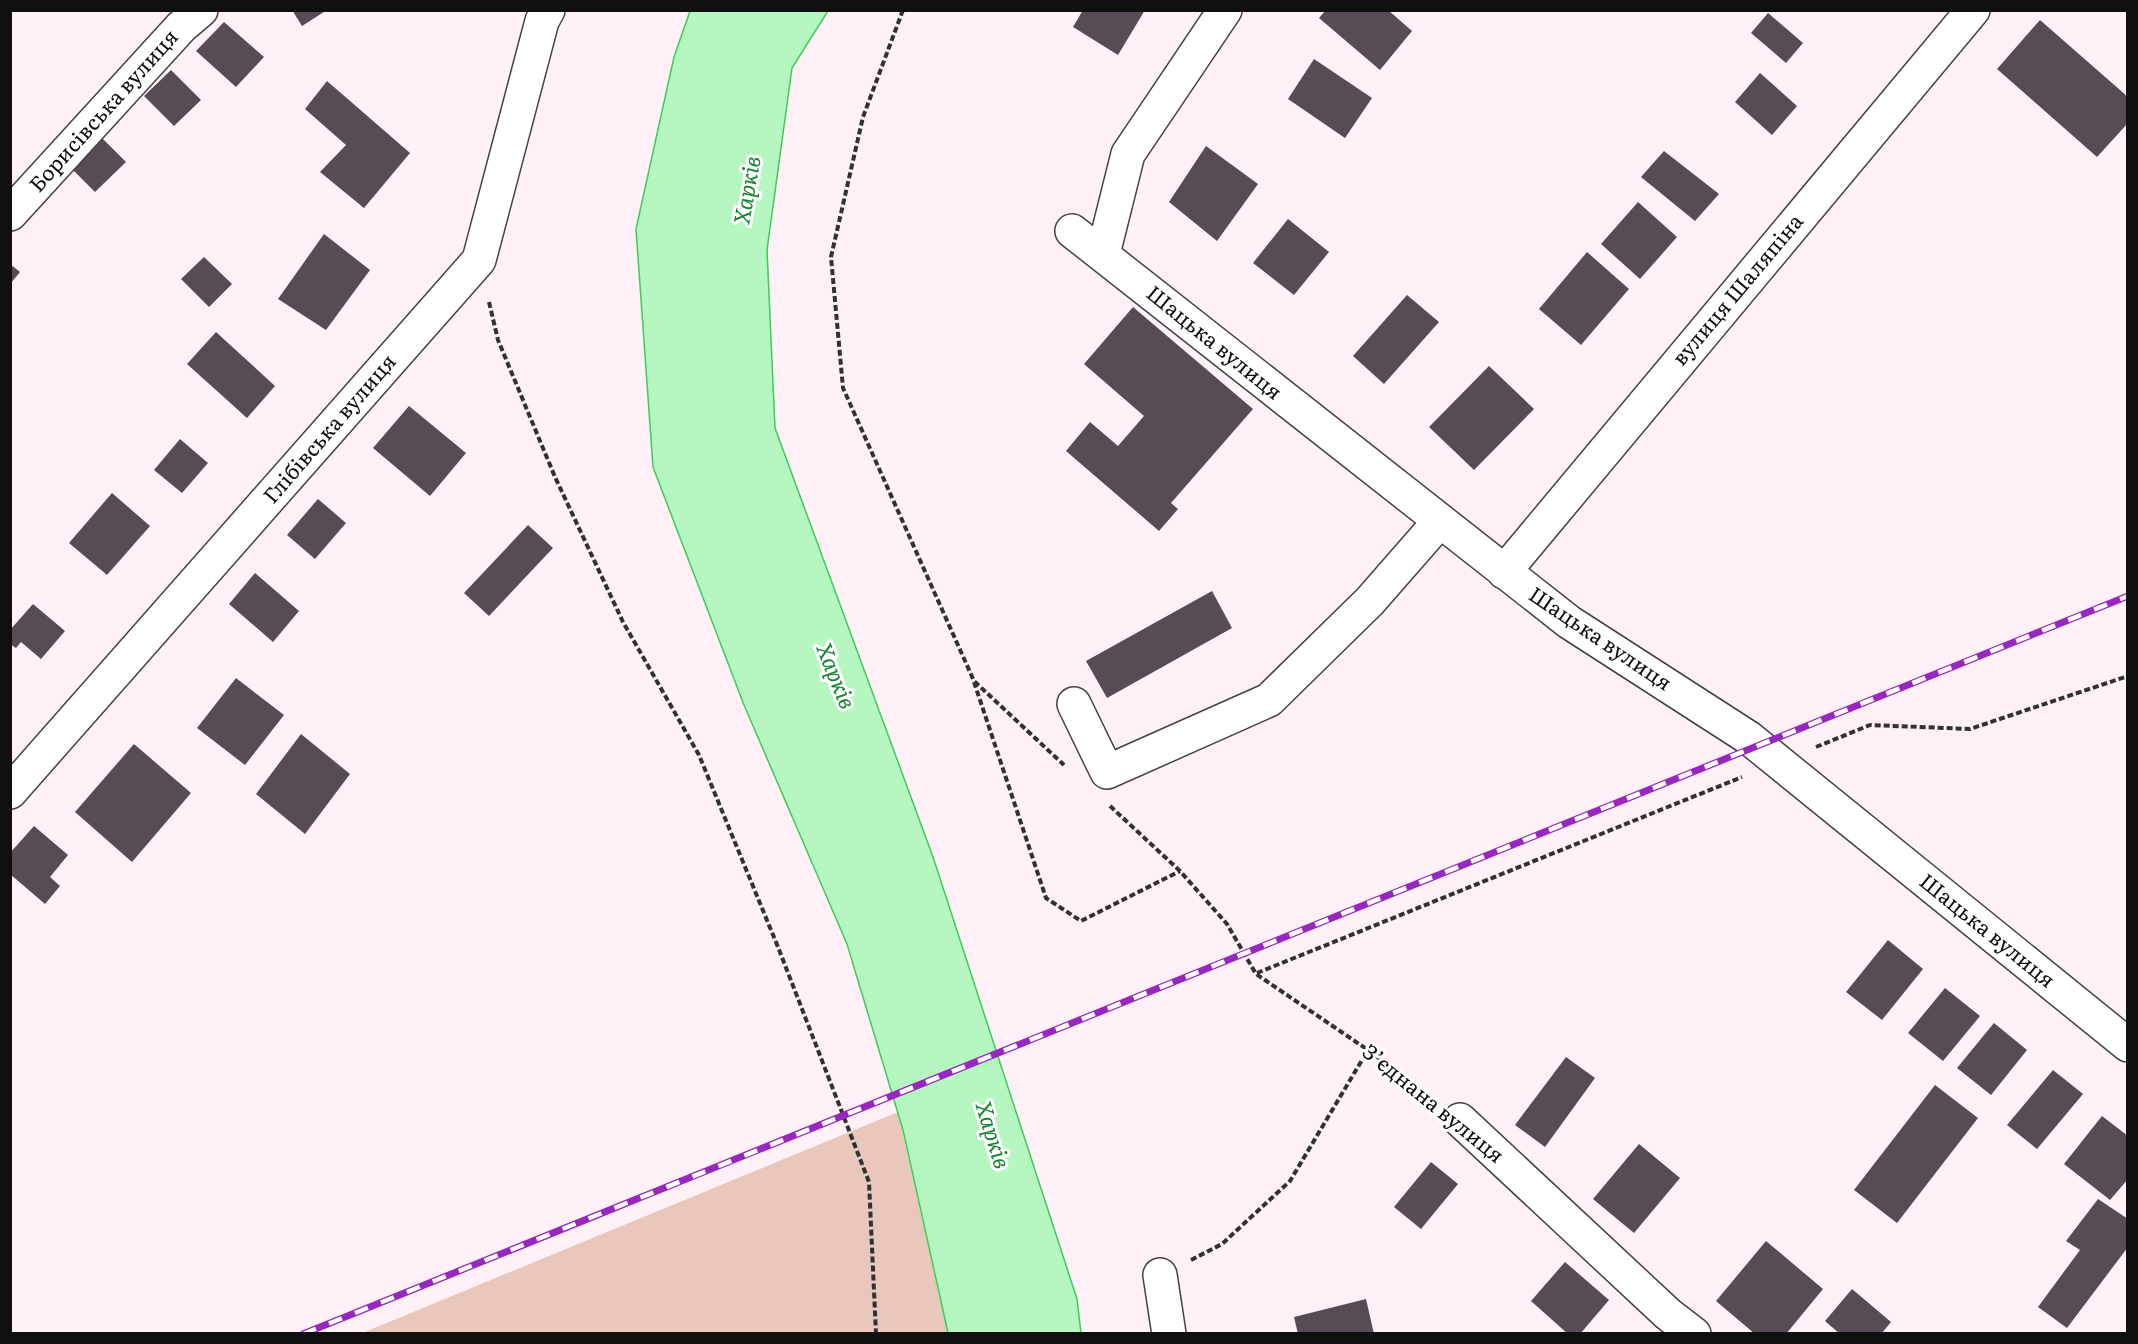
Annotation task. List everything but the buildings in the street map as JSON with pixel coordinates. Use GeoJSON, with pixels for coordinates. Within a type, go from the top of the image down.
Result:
{"type":"FeatureCollection","features":[{"type":"Feature","properties":{"kind":"street","name":"Борисівська вулиця"},"geometry":{"type":"LineString","coordinates":[[10,214],[181,27],[201,10]]}},
{"type":"Feature","properties":{"kind":"street","name":"Глібівська вулиця"},"geometry":{"type":"LineString","coordinates":[[10,792],[479,260],[542,21],[548,10]]}},
{"type":"Feature","properties":{"kind":"street"},"geometry":{"type":"LineString","coordinates":[[1103,254],[1128,154],[1225,10]]}},
{"type":"Feature","properties":{"kind":"street","name":"вулиця Шаляпіна"},"geometry":{"type":"LineString","coordinates":[[1504,572],[1973,10]]}},
{"type":"Feature","properties":{"kind":"street","name":"Шацька вулиця"},"geometry":{"type":"LineString","coordinates":[[1072,231],[1569,622],[1749,738],[2127,1045]]}},
{"type":"Feature","properties":{"kind":"street"},"geometry":{"type":"LineString","coordinates":[[1074,704],[1107,772],[1269,700],[1370,601],[1439,522]]}},
{"type":"Feature","properties":{"kind":"street","name":"З’єднана вулиця"},"geometry":{"type":"LineString","coordinates":[[1460,1120],[1659,1324],[1694,1334]]}},
{"type":"Feature","properties":{"kind":"street"},"geometry":{"type":"LineString","coordinates":[[1161,1275],[1169,1334]]}},
{"type":"Feature","properties":{"kind":"path"},"geometry":{"type":"LineString","coordinates":[[903,10],[863,117],[831,257],[843,388],[974,681],[1046,898],[1081,921],[1180,871]]}},
{"type":"Feature","properties":{"kind":"path"},"geometry":{"type":"LineString","coordinates":[[479,260],[498,340],[551,467],[623,622],[699,755],[782,957],[869,1182],[876,1334]]}},
{"type":"Feature","properties":{"kind":"path"},"geometry":{"type":"LineString","coordinates":[[1256,974],[1870,725],[1970,729],[2127,676]]}},
{"type":"Feature","properties":{"kind":"path"},"geometry":{"type":"LineString","coordinates":[[974,681],[1071,772]]}},
{"type":"Feature","properties":{"kind":"path","name":"З’єднана вулиця"},"geometry":{"type":"LineString","coordinates":[[1102,800],[1180,871],[1227,924],[1256,974],[1368,1050],[1460,1120]]}},
{"type":"Feature","properties":{"kind":"path"},"geometry":{"type":"LineString","coordinates":[[1161,1275],[1222,1244],[1290,1181],[1368,1050]]}},
{"type":"Feature","properties":{"kind":"shaded area"},"geometry":{"type":"Polygon","coordinates":[[[898,1112],[948,1333],[360,1334],[898,1112]]]}},
{"type":"Feature","properties":{"kind":"water","name":"Харків"},"geometry":{"type":"Polygon","coordinates":[[[690,11],[828,11],[792,68],[767,250],[775,428],[933,857],[1077,1299],[1081,1333],[948,1333],[903,1130],[847,944],[744,705],[653,467],[636,229],[674,57],[690,11]]]}},
{"type":"Feature","properties":{"kind":"railway"},"geometry":{"type":"LineString","coordinates":[[303,1334],[2128,596]]}}]}
